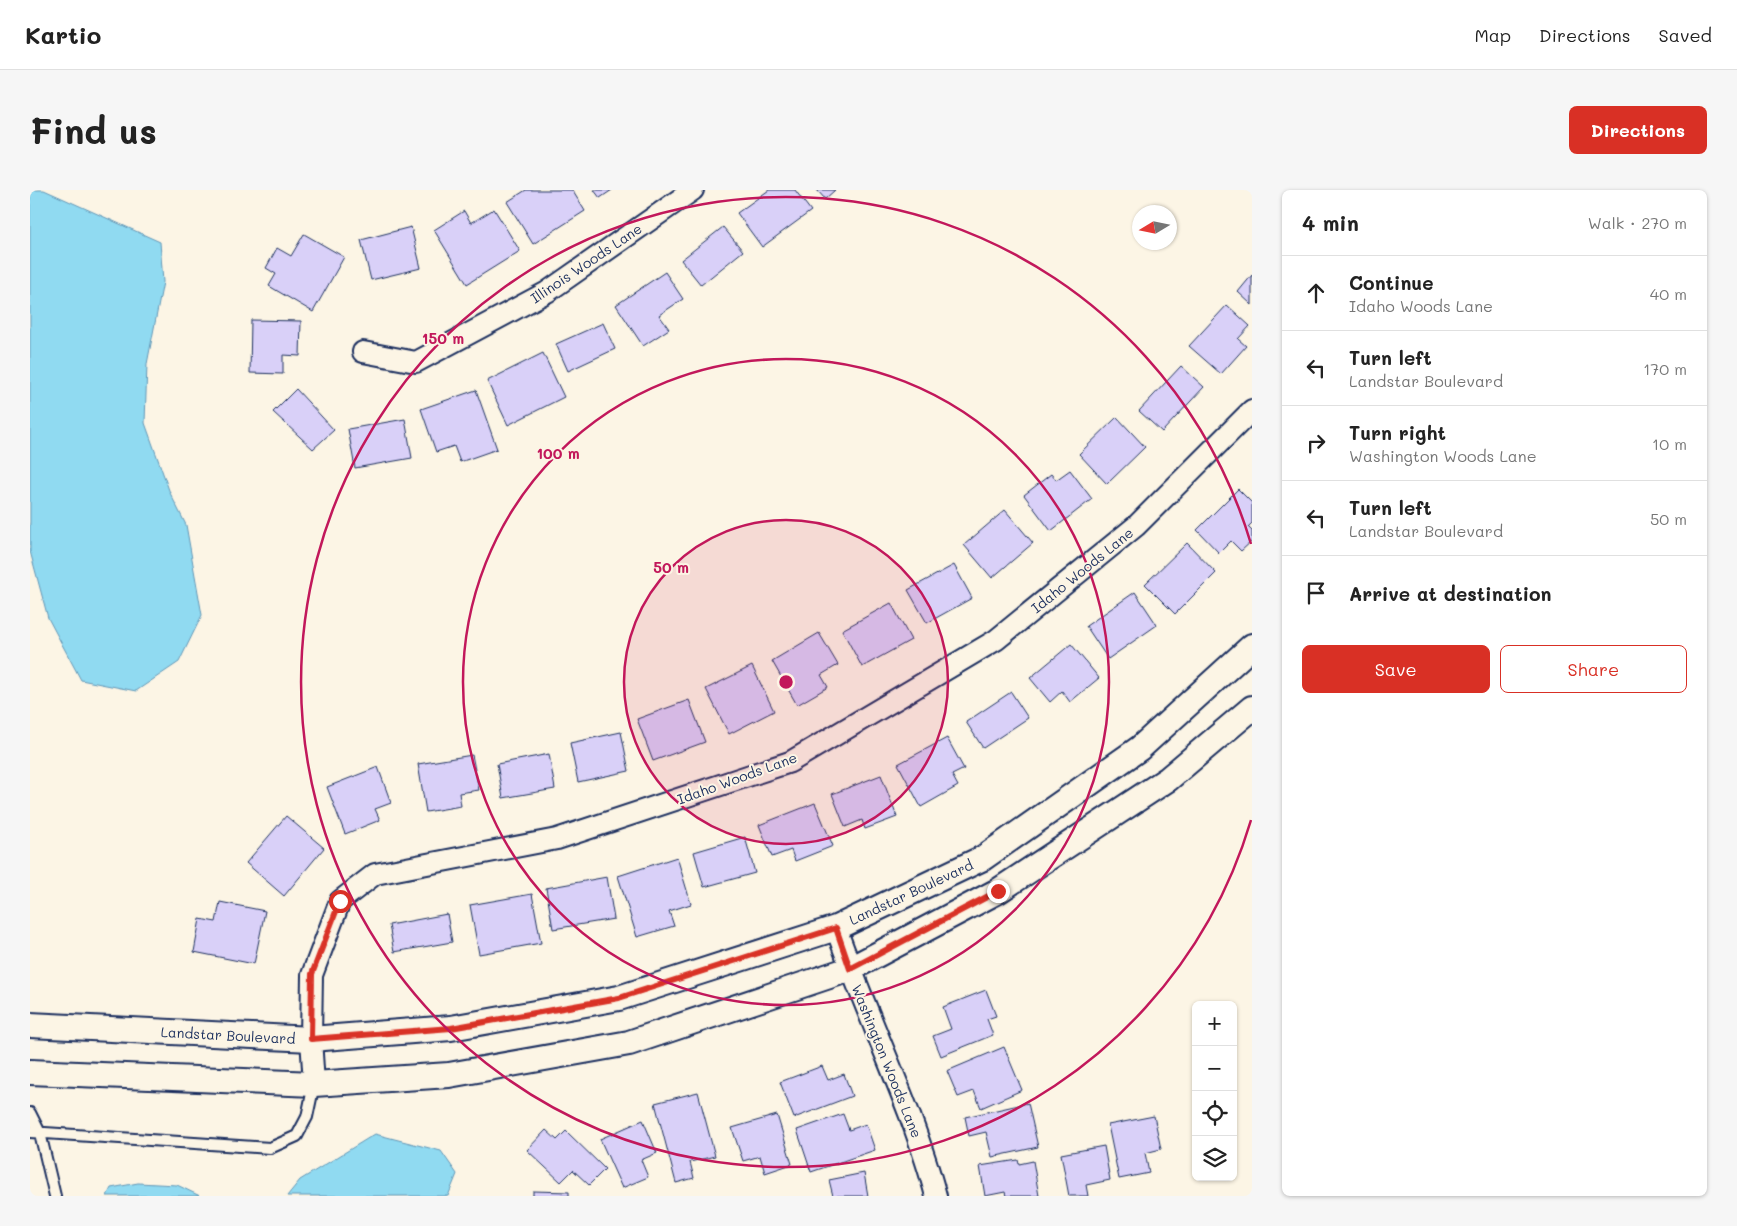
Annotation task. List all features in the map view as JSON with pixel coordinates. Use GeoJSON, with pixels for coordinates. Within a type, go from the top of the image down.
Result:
{"type":"FeatureCollection","features":[{"type":"Feature","properties":{"kind":"street","name":"Illinois Woods Lane"},"geometry":{"type":"LineString","coordinates":[[363,352],[416,362],[548,292],[693,190]]}},
{"type":"Feature","properties":{"kind":"street","name":"Idaho Woods Lane"},"geometry":{"type":"LineString","coordinates":[[314,1084],[311,1039],[312,974],[340,901],[375,874],[558,839],[790,762],[996,640],[1136,526],[1252,410]]}},
{"type":"Feature","properties":{"kind":"street","name":"Landstar Boulevard"},"geometry":{"type":"LineString","coordinates":[[30,1026],[311,1039],[451,1028],[619,998],[836,928],[982,858],[1140,748],[1252,646]]}},
{"type":"Feature","properties":{"kind":"street"},"geometry":{"type":"LineString","coordinates":[[30,1072],[314,1084],[449,1075],[630,1043],[850,969],[998,891],[1168,779],[1252,708]]}},
{"type":"Feature","properties":{"kind":"street","name":"Washington Woods Lane"},"geometry":{"type":"LineString","coordinates":[[836,928],[850,969],[900,1088],[930,1172],[936,1196]]}},
{"type":"Feature","properties":{"kind":"lane"},"geometry":{"type":"LineString","coordinates":[[35,1132],[270,1148],[298,1136],[307,1117],[314,1084]]}},
{"type":"Feature","properties":{"kind":"lane"},"geometry":{"type":"LineString","coordinates":[[30,1113],[55,1196]]}},
{"type":"Feature","properties":{"kind":"water"},"geometry":{"type":"Polygon","coordinates":[[[30,190],[44,190],[160,242],[163,282],[147,364],[145,423],[170,493],[186,525],[202,615],[179,662],[136,691],[81,680],[48,618],[30,551],[30,190]]]}},
{"type":"Feature","properties":{"kind":"water"},"geometry":{"type":"Polygon","coordinates":[[[375,1134],[441,1151],[457,1174],[448,1196],[287,1196],[300,1180],[375,1134]]]}},
{"type":"Feature","properties":{"kind":"water"},"geometry":{"type":"Polygon","coordinates":[[[138,1183],[177,1185],[200,1196],[107,1196],[111,1188],[138,1183]]]}},
{"type":"Feature","properties":{"kind":"building"},"geometry":{"type":"Polygon","coordinates":[[[526,190],[572,190],[585,211],[533,244],[507,202],[526,190]]]}},
{"type":"Feature","properties":{"kind":"building"},"geometry":{"type":"Polygon","coordinates":[[[594,190],[612,190],[600,198],[594,190]]]}},
{"type":"Feature","properties":{"kind":"building"},"geometry":{"type":"Polygon","coordinates":[[[769,190],[795,190],[811,211],[762,247],[737,213],[769,190]]]}},
{"type":"Feature","properties":{"kind":"building"},"geometry":{"type":"Polygon","coordinates":[[[817,190],[835,190],[825,199],[817,190]]]}},
{"type":"Feature","properties":{"kind":"building"},"geometry":{"type":"Polygon","coordinates":[[[494,209],[520,251],[467,284],[434,230],[464,211],[471,223],[494,209]]]}},
{"type":"Feature","properties":{"kind":"building"},"geometry":{"type":"Polygon","coordinates":[[[411,227],[421,268],[371,280],[361,240],[411,227]]]}},
{"type":"Feature","properties":{"kind":"building"},"geometry":{"type":"Polygon","coordinates":[[[723,227],[743,251],[701,285],[681,260],[723,227]]]}},
{"type":"Feature","properties":{"kind":"building"},"geometry":{"type":"Polygon","coordinates":[[[304,234],[344,257],[313,312],[269,286],[276,274],[266,268],[277,248],[291,256],[304,234]]]}},
{"type":"Feature","properties":{"kind":"building"},"geometry":{"type":"Polygon","coordinates":[[[665,272],[683,299],[659,315],[669,329],[643,346],[616,305],[665,272]]]}},
{"type":"Feature","properties":{"kind":"building"},"geometry":{"type":"Polygon","coordinates":[[[1252,275],[1252,305],[1238,292],[1252,275]]]}},
{"type":"Feature","properties":{"kind":"building"},"geometry":{"type":"Polygon","coordinates":[[[1227,305],[1250,326],[1238,339],[1246,346],[1221,374],[1189,346],[1227,305]]]}},
{"type":"Feature","properties":{"kind":"building"},"geometry":{"type":"Polygon","coordinates":[[[251,320],[301,321],[300,356],[283,355],[283,374],[250,373],[251,320]]]}},
{"type":"Feature","properties":{"kind":"building"},"geometry":{"type":"Polygon","coordinates":[[[603,323],[615,349],[568,371],[556,344],[603,323]]]}},
{"type":"Feature","properties":{"kind":"building"},"geometry":{"type":"Polygon","coordinates":[[[543,353],[564,397],[508,425],[487,381],[543,353]]]}},
{"type":"Feature","properties":{"kind":"building"},"geometry":{"type":"Polygon","coordinates":[[[1181,366],[1204,387],[1162,432],[1139,411],[1181,366]]]}},
{"type":"Feature","properties":{"kind":"building"},"geometry":{"type":"Polygon","coordinates":[[[296,389],[334,430],[313,449],[273,412],[296,389]]]}},
{"type":"Feature","properties":{"kind":"building"},"geometry":{"type":"Polygon","coordinates":[[[476,390],[497,449],[460,462],[454,446],[436,452],[421,409],[476,390]]]}},
{"type":"Feature","properties":{"kind":"building"},"geometry":{"type":"Polygon","coordinates":[[[1117,417],[1145,447],[1107,484],[1079,454],[1117,417]]]}},
{"type":"Feature","properties":{"kind":"building"},"geometry":{"type":"Polygon","coordinates":[[[405,419],[412,458],[355,468],[348,429],[405,419]]]}},
{"type":"Feature","properties":{"kind":"building"},"geometry":{"type":"Polygon","coordinates":[[[1070,470],[1092,499],[1051,531],[1024,495],[1051,474],[1056,480],[1070,470]]]}},
{"type":"Feature","properties":{"kind":"building"},"geometry":{"type":"Polygon","coordinates":[[[1238,489],[1252,503],[1252,523],[1248,527],[1252,531],[1252,541],[1241,551],[1231,541],[1219,553],[1197,530],[1238,489]]]}},
{"type":"Feature","properties":{"kind":"building"},"geometry":{"type":"Polygon","coordinates":[[[1005,510],[1033,543],[992,578],[964,545],[1005,510]]]}},
{"type":"Feature","properties":{"kind":"building"},"geometry":{"type":"Polygon","coordinates":[[[1187,543],[1216,573],[1175,614],[1145,584],[1187,543]]]}},
{"type":"Feature","properties":{"kind":"building"},"geometry":{"type":"Polygon","coordinates":[[[954,565],[972,598],[927,623],[908,590],[954,565]]]}},
{"type":"Feature","properties":{"kind":"building"},"geometry":{"type":"Polygon","coordinates":[[[1135,592],[1157,625],[1108,659],[1086,626],[1135,592]]]}},
{"type":"Feature","properties":{"kind":"building"},"geometry":{"type":"Polygon","coordinates":[[[891,603],[911,640],[862,667],[842,630],[891,603]]]}},
{"type":"Feature","properties":{"kind":"building"},"geometry":{"type":"Polygon","coordinates":[[[819,633],[838,665],[821,675],[828,687],[797,705],[772,661],[819,633]]]}},
{"type":"Feature","properties":{"kind":"building"},"geometry":{"type":"Polygon","coordinates":[[[1071,644],[1099,678],[1070,702],[1062,691],[1050,702],[1030,678],[1071,644]]]}},
{"type":"Feature","properties":{"kind":"building"},"geometry":{"type":"Polygon","coordinates":[[[752,666],[774,711],[729,734],[706,689],[752,666]]]}},
{"type":"Feature","properties":{"kind":"building"},"geometry":{"type":"Polygon","coordinates":[[[1011,692],[1028,718],[983,748],[966,722],[1011,692]]]}},
{"type":"Feature","properties":{"kind":"building"},"geometry":{"type":"Polygon","coordinates":[[[689,700],[705,742],[653,761],[637,719],[689,700]]]}},
{"type":"Feature","properties":{"kind":"building"},"geometry":{"type":"Polygon","coordinates":[[[621,732],[629,771],[578,782],[570,743],[621,732]]]}},
{"type":"Feature","properties":{"kind":"building"},"geometry":{"type":"Polygon","coordinates":[[[947,738],[964,769],[952,775],[958,786],[921,807],[898,764],[947,738]]]}},
{"type":"Feature","properties":{"kind":"building"},"geometry":{"type":"Polygon","coordinates":[[[549,754],[555,789],[503,798],[497,764],[549,754]]]}},
{"type":"Feature","properties":{"kind":"building"},"geometry":{"type":"Polygon","coordinates":[[[472,755],[479,790],[459,793],[461,806],[426,812],[418,764],[472,755]]]}},
{"type":"Feature","properties":{"kind":"building"},"geometry":{"type":"Polygon","coordinates":[[[378,767],[391,803],[375,809],[380,820],[345,834],[327,787],[378,767]]]}},
{"type":"Feature","properties":{"kind":"building"},"geometry":{"type":"Polygon","coordinates":[[[881,775],[897,817],[865,829],[862,820],[845,827],[832,794],[881,775]]]}},
{"type":"Feature","properties":{"kind":"building"},"geometry":{"type":"Polygon","coordinates":[[[815,803],[833,846],[795,861],[791,850],[772,857],[759,825],[815,803]]]}},
{"type":"Feature","properties":{"kind":"building"},"geometry":{"type":"Polygon","coordinates":[[[286,816],[324,848],[284,896],[246,863],[286,816]]]}},
{"type":"Feature","properties":{"kind":"building"},"geometry":{"type":"Polygon","coordinates":[[[745,837],[755,873],[704,887],[694,852],[745,837]]]}},
{"type":"Feature","properties":{"kind":"building"},"geometry":{"type":"Polygon","coordinates":[[[677,857],[691,904],[669,911],[674,926],[637,937],[618,876],[677,857]]]}},
{"type":"Feature","properties":{"kind":"building"},"geometry":{"type":"Polygon","coordinates":[[[607,877],[614,919],[553,929],[546,888],[607,877]]]}},
{"type":"Feature","properties":{"kind":"building"},"geometry":{"type":"Polygon","coordinates":[[[532,894],[541,943],[479,954],[470,905],[532,894]]]}},
{"type":"Feature","properties":{"kind":"building"},"geometry":{"type":"Polygon","coordinates":[[[220,902],[265,911],[254,964],[194,952],[200,919],[216,922],[220,902]]]}},
{"type":"Feature","properties":{"kind":"building"},"geometry":{"type":"Polygon","coordinates":[[[447,914],[452,942],[394,952],[389,925],[447,914]]]}},
{"type":"Feature","properties":{"kind":"building"},"geometry":{"type":"Polygon","coordinates":[[[986,990],[996,1016],[987,1019],[993,1035],[941,1056],[933,1036],[951,1029],[943,1007],[986,990]]]}},
{"type":"Feature","properties":{"kind":"building"},"geometry":{"type":"Polygon","coordinates":[[[1004,1047],[1022,1090],[981,1108],[974,1091],[958,1097],[947,1071],[1004,1047]]]}},
{"type":"Feature","properties":{"kind":"building"},"geometry":{"type":"Polygon","coordinates":[[[822,1066],[828,1080],[844,1074],[852,1096],[794,1118],[780,1082],[822,1066]]]}},
{"type":"Feature","properties":{"kind":"building"},"geometry":{"type":"Polygon","coordinates":[[[698,1092],[715,1156],[690,1162],[694,1178],[676,1183],[655,1103],[698,1092]]]}},
{"type":"Feature","properties":{"kind":"building"},"geometry":{"type":"Polygon","coordinates":[[[1028,1103],[1038,1147],[992,1157],[986,1132],[969,1136],[965,1117],[1028,1103]]]}},
{"type":"Feature","properties":{"kind":"building"},"geometry":{"type":"Polygon","coordinates":[[[843,1114],[849,1130],[866,1124],[875,1150],[811,1172],[797,1130],[843,1114]]]}},
{"type":"Feature","properties":{"kind":"building"},"geometry":{"type":"Polygon","coordinates":[[[777,1115],[792,1164],[765,1173],[760,1156],[743,1161],[732,1128],[777,1115]]]}},
{"type":"Feature","properties":{"kind":"building"},"geometry":{"type":"Polygon","coordinates":[[[1154,1116],[1161,1149],[1145,1153],[1149,1173],[1119,1179],[1108,1125],[1154,1116]]]}},
{"type":"Feature","properties":{"kind":"building"},"geometry":{"type":"Polygon","coordinates":[[[643,1120],[657,1153],[641,1160],[648,1177],[622,1188],[600,1139],[643,1120]]]}},
{"type":"Feature","properties":{"kind":"building"},"geometry":{"type":"Polygon","coordinates":[[[546,1130],[557,1140],[566,1131],[605,1169],[589,1185],[573,1170],[561,1182],[527,1150],[546,1130]]]}},
{"type":"Feature","properties":{"kind":"building"},"geometry":{"type":"Polygon","coordinates":[[[1104,1146],[1110,1180],[1086,1185],[1088,1196],[1069,1196],[1061,1154],[1104,1146]]]}},
{"type":"Feature","properties":{"kind":"building"},"geometry":{"type":"Polygon","coordinates":[[[1018,1160],[1019,1164],[1033,1161],[1039,1196],[1006,1196],[1005,1192],[985,1196],[980,1166],[1018,1160]]]}},
{"type":"Feature","properties":{"kind":"building"},"geometry":{"type":"Polygon","coordinates":[[[864,1173],[868,1196],[833,1196],[829,1180],[864,1173]]]}},
{"type":"Feature","properties":{"kind":"building"},"geometry":{"type":"Polygon","coordinates":[[[533,1191],[569,1192],[569,1196],[533,1196],[533,1191]]]}},
{"type":"Feature","properties":{"kind":"route"},"geometry":{"type":"LineString","coordinates":[[340,901],[312,974],[311,1039],[451,1028],[619,998],[836,928],[850,969],[998,891]]}}]}
